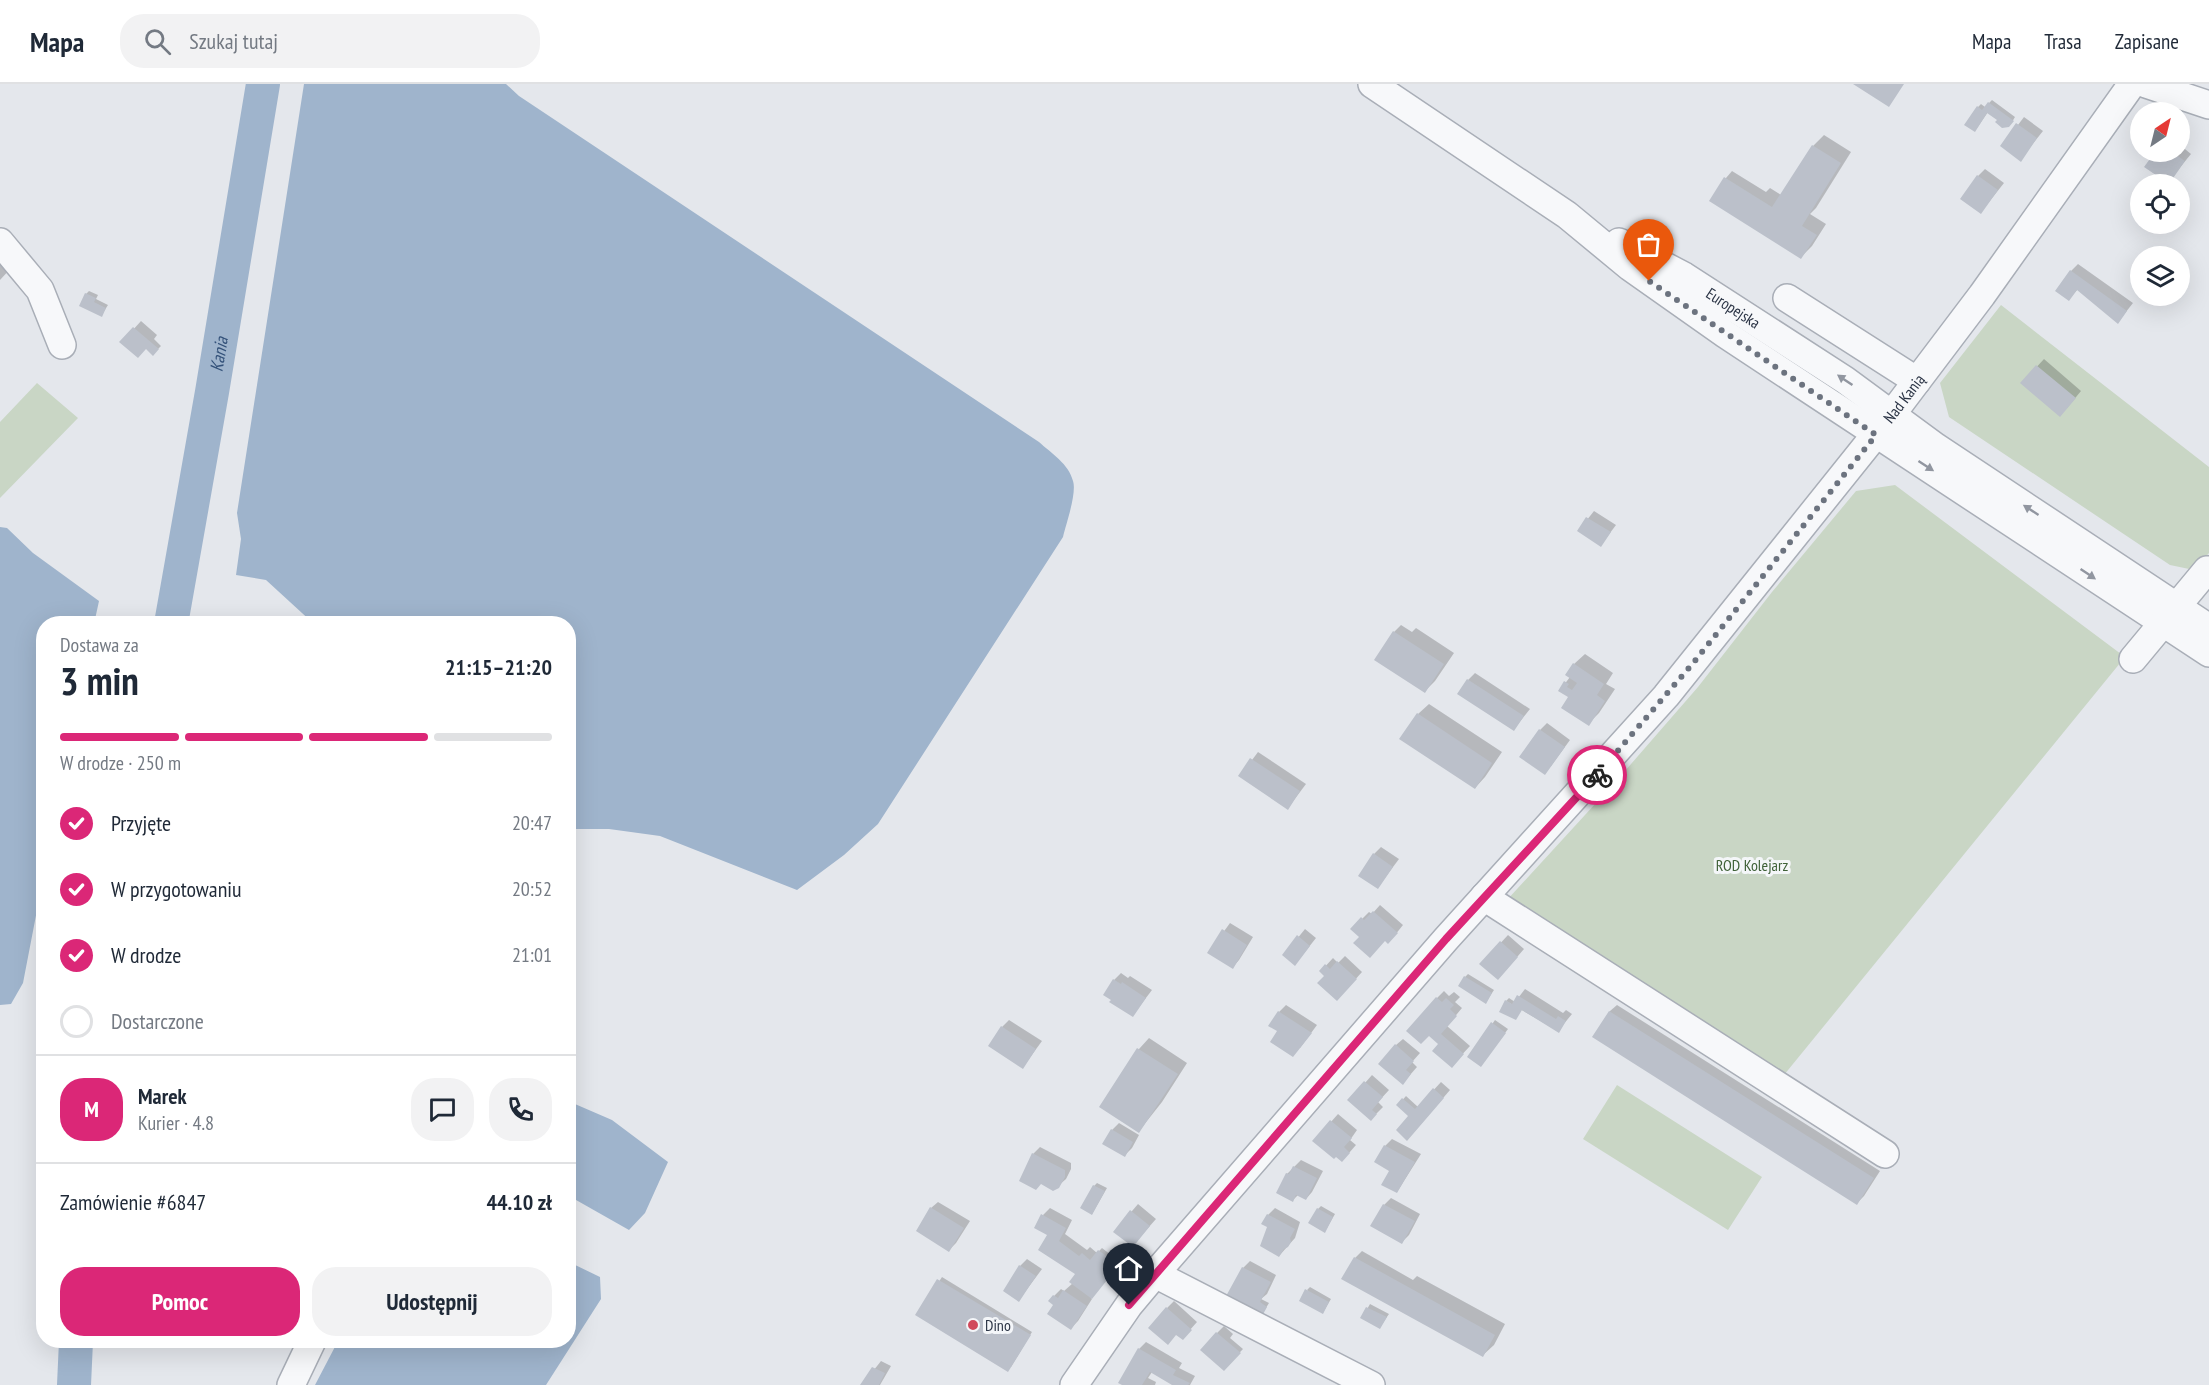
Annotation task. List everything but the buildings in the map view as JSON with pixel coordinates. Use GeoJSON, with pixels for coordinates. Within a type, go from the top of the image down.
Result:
{"type":"FeatureCollection","features":[{"type":"Feature","properties":{"kind":"street","name":"Europejska"},"geometry":{"type":"LineString","coordinates":[[1372,84],[1567,215],[1630,267],[1876,435],[2169,615]]}},
{"type":"Feature","properties":{"kind":"street","name":"Nad Kanią"},"geometry":{"type":"LineString","coordinates":[[1074,1385],[1129,1305],[1155,1274],[1484,897],[1666,696],[1892,414],[1982,295],[2132,84]]}},
{"type":"Feature","properties":{"kind":"street"},"geometry":{"type":"LineString","coordinates":[[2146,84],[2209,105]]}},
{"type":"Feature","properties":{"kind":"street","name":"Europejska"},"geometry":{"type":"LineString","coordinates":[[1567,215],[1684,276],[1845,380],[2169,615]]}},
{"type":"Feature","properties":{"kind":"street"},"geometry":{"type":"LineString","coordinates":[[0,242],[40,290],[62,345]]}},
{"type":"Feature","properties":{"kind":"street"},"geometry":{"type":"LineString","coordinates":[[1787,298],[1917,381]]}},
{"type":"Feature","properties":{"kind":"street"},"geometry":{"type":"LineString","coordinates":[[2133,660],[2207,570]]}},
{"type":"Feature","properties":{"kind":"street"},"geometry":{"type":"LineString","coordinates":[[2169,615],[2209,628]]}},
{"type":"Feature","properties":{"kind":"street"},"geometry":{"type":"LineString","coordinates":[[2169,615],[2209,653]]}},
{"type":"Feature","properties":{"kind":"street"},"geometry":{"type":"LineString","coordinates":[[1484,897],[1885,1154]]}},
{"type":"Feature","properties":{"kind":"street"},"geometry":{"type":"LineString","coordinates":[[1155,1274],[1371,1385]]}},
{"type":"Feature","properties":{"kind":"street"},"geometry":{"type":"LineString","coordinates":[[291,1385],[309,1348]]}},
{"type":"Feature","properties":{"kind":"green space"},"geometry":{"type":"Polygon","coordinates":[[[2001,305],[2209,467],[2209,553],[2194,570],[2170,565],[1949,417],[1940,383],[2001,305]]]}},
{"type":"Feature","properties":{"kind":"green space"},"geometry":{"type":"Polygon","coordinates":[[[37,383],[78,418],[0,498],[0,422],[37,383]]]}},
{"type":"Feature","properties":{"kind":"green space","name":"ROD Kolejarz"},"geometry":{"type":"Polygon","coordinates":[[[1895,485],[2125,657],[1784,1075],[1506,901],[1618,779],[1698,687],[1772,592],[1856,491],[1895,485]]]}},
{"type":"Feature","properties":{"kind":"green space"},"geometry":{"type":"Polygon","coordinates":[[[1617,1085],[1762,1177],[1728,1230],[1583,1139],[1617,1085]]]}},
{"type":"Feature","properties":{"kind":"water"},"geometry":{"type":"Polygon","coordinates":[[[304,84],[506,84],[519,96],[1039,442],[1068,469],[1074,486],[1071,509],[1063,537],[878,824],[844,855],[797,890],[660,836],[609,829],[576,829],[576,616],[305,616],[266,580],[236,575],[241,539],[237,513],[304,84]]]}},
{"type":"Feature","properties":{"kind":"water"},"geometry":{"type":"Polygon","coordinates":[[[0,527],[7,528],[33,553],[99,601],[96,616],[36,616],[36,915],[23,983],[11,1004],[0,1005],[0,527]]]}},
{"type":"Feature","properties":{"kind":"water"},"geometry":{"type":"Polygon","coordinates":[[[576,1104],[612,1120],[668,1162],[645,1213],[629,1230],[576,1200],[576,1104]]]}},
{"type":"Feature","properties":{"kind":"water"},"geometry":{"type":"Polygon","coordinates":[[[576,1265],[600,1277],[601,1299],[576,1338],[576,1265]]]}},
{"type":"Feature","properties":{"kind":"water"},"geometry":{"type":"Polygon","coordinates":[[[334,1348],[570,1348],[546,1385],[315,1385],[334,1348]]]}},
{"type":"Feature","properties":{"kind":"waterway","name":"Kania"},"geometry":{"type":"LineString","coordinates":[[172,616],[263,84]]}},
{"type":"Feature","properties":{"kind":"waterway","name":"Kania"},"geometry":{"type":"LineString","coordinates":[[74,1385],[76,1348]]}},
{"type":"Feature","properties":{"kind":"way so far"},"geometry":{"type":"LineString","coordinates":[[1597,775],[1736,611],[1876,435],[1649,281]]}},
{"type":"Feature","properties":{"kind":"place","name":"Dino"},"geometry":{"type":"Point","coordinates":[973,1325]}},
{"type":"Feature","properties":{"kind":"route"},"geometry":{"type":"LineString","coordinates":[[1129,1305],[1446,939],[1597,775]]}}]}
